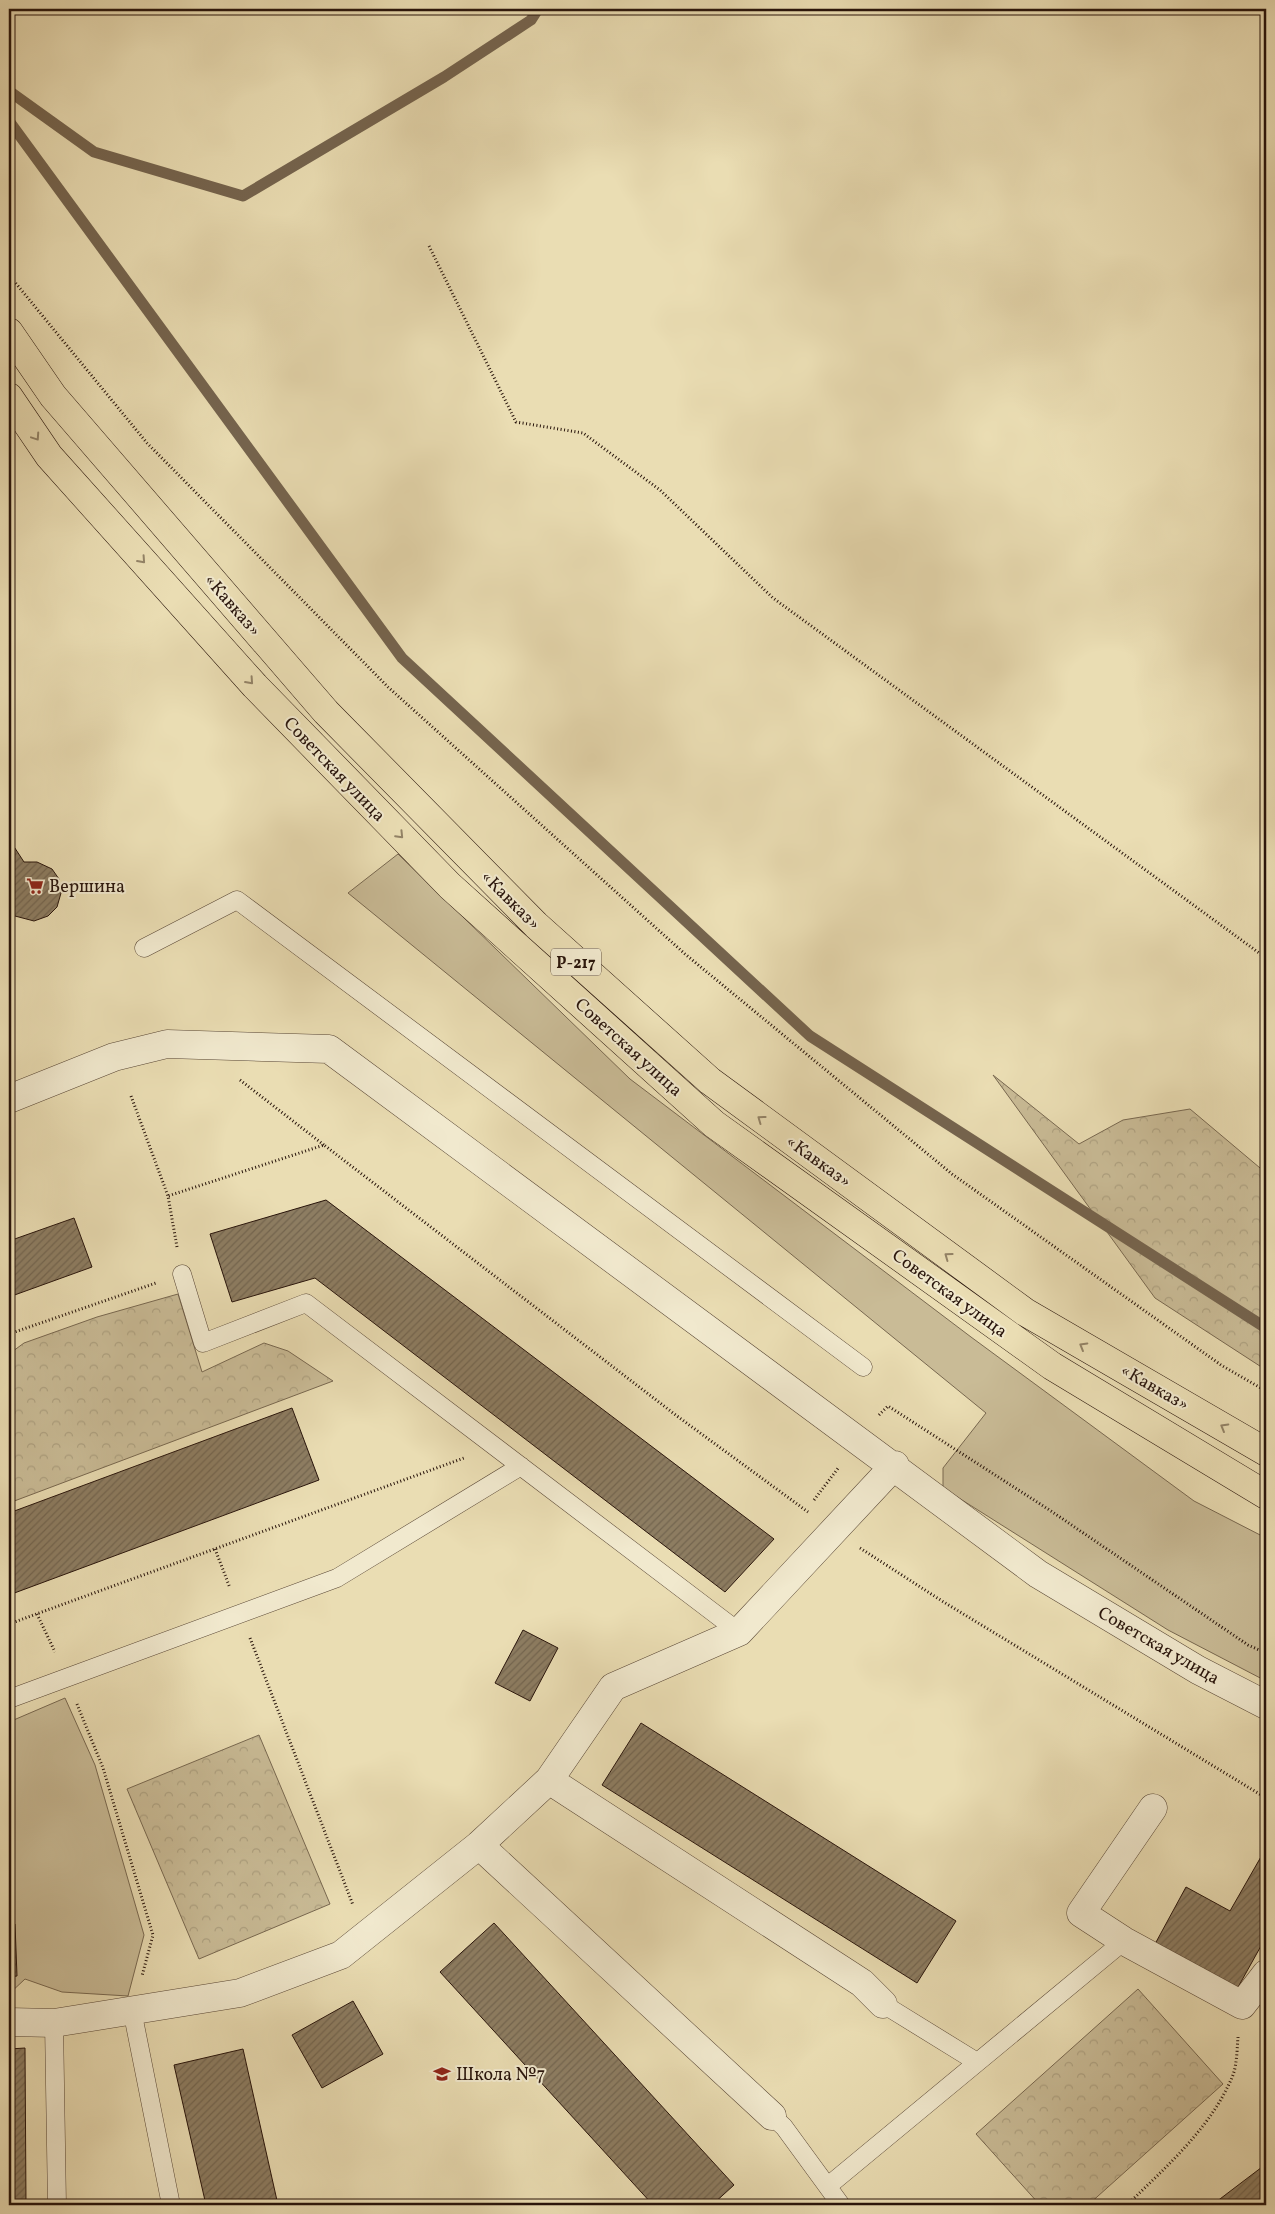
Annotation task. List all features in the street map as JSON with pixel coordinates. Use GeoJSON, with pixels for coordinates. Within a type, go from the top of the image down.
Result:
{"type":"FeatureCollection","features":[{"type":"Feature","properties":{"kind":"highway","name":"«Кавказ»"},"geometry":{"type":"LineString","coordinates":[[9,332],[53,396],[326,712],[536,925],[710,1081],[1025,1312],[1266,1452]]}},
{"type":"Feature","properties":{"kind":"highway","name":"Советская улица"},"geometry":{"type":"LineString","coordinates":[[9,397],[49,456],[255,686],[450,886],[714,1124],[1052,1366],[1266,1495]]}},
{"type":"Feature","properties":{"kind":"street","name":"Советская улица"},"geometry":{"type":"LineString","coordinates":[[9,1099],[114,1057],[167,1044],[329,1049],[835,1424],[894,1465],[1038,1574],[1198,1670],[1266,1705]]}},
{"type":"Feature","properties":{"kind":"street"},"geometry":{"type":"LineString","coordinates":[[9,2022],[54,2023],[240,1992],[341,1955],[480,1845],[549,1780],[613,1687],[739,1632],[894,1465]]}},
{"type":"Feature","properties":{"kind":"street"},"geometry":{"type":"LineString","coordinates":[[549,1780],[862,1983],[883,2004]]}},
{"type":"Feature","properties":{"kind":"street"},"geometry":{"type":"LineString","coordinates":[[1153,1808],[1081,1913],[1124,1941],[1242,2005],[1266,1974]]}},
{"type":"Feature","properties":{"kind":"street"},"geometry":{"type":"LineString","coordinates":[[480,1845],[772,2116]]}},
{"type":"Feature","properties":{"kind":"lane"},"geometry":{"type":"LineString","coordinates":[[144,948],[237,900],[863,1367]]}},
{"type":"Feature","properties":{"kind":"lane"},"geometry":{"type":"LineString","coordinates":[[182,1274],[203,1343],[306,1303],[739,1632]]}},
{"type":"Feature","properties":{"kind":"lane"},"geometry":{"type":"LineString","coordinates":[[9,1699],[337,1578],[521,1466]]}},
{"type":"Feature","properties":{"kind":"lane"},"geometry":{"type":"LineString","coordinates":[[828,2186],[1124,1941]]}},
{"type":"Feature","properties":{"kind":"lane"},"geometry":{"type":"LineString","coordinates":[[883,2004],[977,2062]]}},
{"type":"Feature","properties":{"kind":"lane"},"geometry":{"type":"LineString","coordinates":[[132,2010],[172,2205]]}},
{"type":"Feature","properties":{"kind":"lane"},"geometry":{"type":"LineString","coordinates":[[54,2023],[57,2205]]}},
{"type":"Feature","properties":{"kind":"lane"},"geometry":{"type":"LineString","coordinates":[[772,2116],[784,2127],[841,2205]]}},
{"type":"Feature","properties":{"kind":"path"},"geometry":{"type":"LineString","coordinates":[[429,246],[516,422],[583,433],[660,490],[773,598],[1266,958]]}},
{"type":"Feature","properties":{"kind":"path"},"geometry":{"type":"LineString","coordinates":[[9,275],[147,443],[381,680],[685,954],[952,1174],[1221,1365],[1266,1391]]}},
{"type":"Feature","properties":{"kind":"path"},"geometry":{"type":"LineString","coordinates":[[234,1075],[677,1416],[833,1530],[942,1601],[1266,1798]]}},
{"type":"Feature","properties":{"kind":"path"},"geometry":{"type":"LineString","coordinates":[[9,1334],[182,1274],[168,1196],[131,1096]]}},
{"type":"Feature","properties":{"kind":"path"},"geometry":{"type":"LineString","coordinates":[[168,1196],[324,1145]]}},
{"type":"Feature","properties":{"kind":"path"},"geometry":{"type":"LineString","coordinates":[[877,1418],[888,1406],[1051,1511],[1248,1645],[1266,1653]]}},
{"type":"Feature","properties":{"kind":"path"},"geometry":{"type":"LineString","coordinates":[[9,1624],[495,1447]]}},
{"type":"Feature","properties":{"kind":"path"},"geometry":{"type":"LineString","coordinates":[[806,1511],[840,1466]]}},
{"type":"Feature","properties":{"kind":"path"},"geometry":{"type":"LineString","coordinates":[[215,1549],[365,1935]]}},
{"type":"Feature","properties":{"kind":"path"},"geometry":{"type":"LineString","coordinates":[[37,1614],[103,1768],[153,1934],[132,2010]]}},
{"type":"Feature","properties":{"kind":"path"},"geometry":{"type":"LineString","coordinates":[[1128,2205],[1184,2149],[1218,2104],[1234,2074],[1242,2005]]}},
{"type":"Feature","properties":{"kind":"green space"},"geometry":{"type":"Polygon","coordinates":[[[398,854],[630,1079],[971,1337],[1194,1501],[1266,1538],[1266,1681],[1168,1630],[943,1488],[943,1468],[986,1413],[348,893],[398,854]]]}},
{"type":"Feature","properties":{"kind":"green space"},"geometry":{"type":"Polygon","coordinates":[[[993,1075],[1079,1144],[1123,1120],[1190,1109],[1266,1173],[1266,1370],[1155,1298],[993,1075]]]}},
{"type":"Feature","properties":{"kind":"green space"},"geometry":{"type":"Polygon","coordinates":[[[178,1294],[202,1372],[264,1343],[288,1351],[333,1381],[9,1503],[9,1354],[24,1343],[97,1317],[178,1294]]]}},
{"type":"Feature","properties":{"kind":"green space"},"geometry":{"type":"Polygon","coordinates":[[[65,1698],[95,1765],[144,1935],[128,1996],[62,1992],[25,1979],[9,1994],[9,1722],[65,1698]]]}},
{"type":"Feature","properties":{"kind":"green space"},"geometry":{"type":"Polygon","coordinates":[[[259,1735],[330,1904],[199,1959],[127,1789],[259,1735]]]}},
{"type":"Feature","properties":{"kind":"green space"},"geometry":{"type":"Polygon","coordinates":[[[1138,1989],[1223,2084],[1088,2205],[1040,2205],[976,2134],[1138,1989]]]}},
{"type":"Feature","properties":{"kind":"building","name":"Вершина"},"geometry":{"type":"Polygon","coordinates":[[[9,839],[24,862],[37,862],[52,869],[59,879],[61,893],[57,907],[48,916],[34,921],[15,916],[9,918],[9,839]]]}},
{"type":"Feature","properties":{"kind":"building"},"geometry":{"type":"Polygon","coordinates":[[[326,1200],[774,1539],[725,1592],[315,1278],[232,1302],[210,1234],[326,1200]]]}},
{"type":"Feature","properties":{"kind":"building"},"geometry":{"type":"Polygon","coordinates":[[[74,1218],[92,1267],[9,1297],[9,1241],[74,1218]]]}},
{"type":"Feature","properties":{"kind":"building"},"geometry":{"type":"Polygon","coordinates":[[[292,1408],[319,1480],[9,1595],[9,1513],[292,1408]]]}},
{"type":"Feature","properties":{"kind":"building"},"geometry":{"type":"Polygon","coordinates":[[[523,1630],[558,1648],[530,1701],[495,1683],[523,1630]]]}},
{"type":"Feature","properties":{"kind":"building"},"geometry":{"type":"Polygon","coordinates":[[[641,1723],[956,1921],[917,1983],[602,1785],[641,1723]]]}},
{"type":"Feature","properties":{"kind":"building"},"geometry":{"type":"Polygon","coordinates":[[[1266,1848],[1266,1937],[1237,1989],[1155,1944],[1186,1887],[1230,1911],[1266,1848]]]}},
{"type":"Feature","properties":{"kind":"building"},"geometry":{"type":"Polygon","coordinates":[[[494,1923],[734,2185],[712,2205],[653,2205],[440,1972],[494,1923]]]}},
{"type":"Feature","properties":{"kind":"building"},"geometry":{"type":"Polygon","coordinates":[[[9,1924],[15,1924],[17,1976],[9,1977],[9,1924]]]}},
{"type":"Feature","properties":{"kind":"building"},"geometry":{"type":"Polygon","coordinates":[[[353,2001],[383,2054],[322,2088],[292,2035],[353,2001]]]}},
{"type":"Feature","properties":{"kind":"building"},"geometry":{"type":"Polygon","coordinates":[[[25,2048],[26,2205],[9,2205],[9,2049],[25,2048]]]}},
{"type":"Feature","properties":{"kind":"building"},"geometry":{"type":"Polygon","coordinates":[[[243,2049],[278,2205],[206,2205],[174,2065],[243,2049]]]}},
{"type":"Feature","properties":{"kind":"building"},"geometry":{"type":"Polygon","coordinates":[[[1266,2164],[1266,2205],[1212,2205],[1266,2164]]]}},
{"type":"Feature","properties":{"kind":"waterway"},"geometry":{"type":"LineString","coordinates":[[9,91],[94,152],[243,196],[444,77],[531,20],[538,9]]}},
{"type":"Feature","properties":{"kind":"waterway"},"geometry":{"type":"LineString","coordinates":[[9,121],[402,658],[810,1036],[1266,1328]]}},
{"type":"Feature","properties":{"kind":"place","name":"Вершина"},"geometry":{"type":"Point","coordinates":[35,886]}},
{"type":"Feature","properties":{"kind":"place","name":"Школа №7"},"geometry":{"type":"Point","coordinates":[442,2074]}}]}
